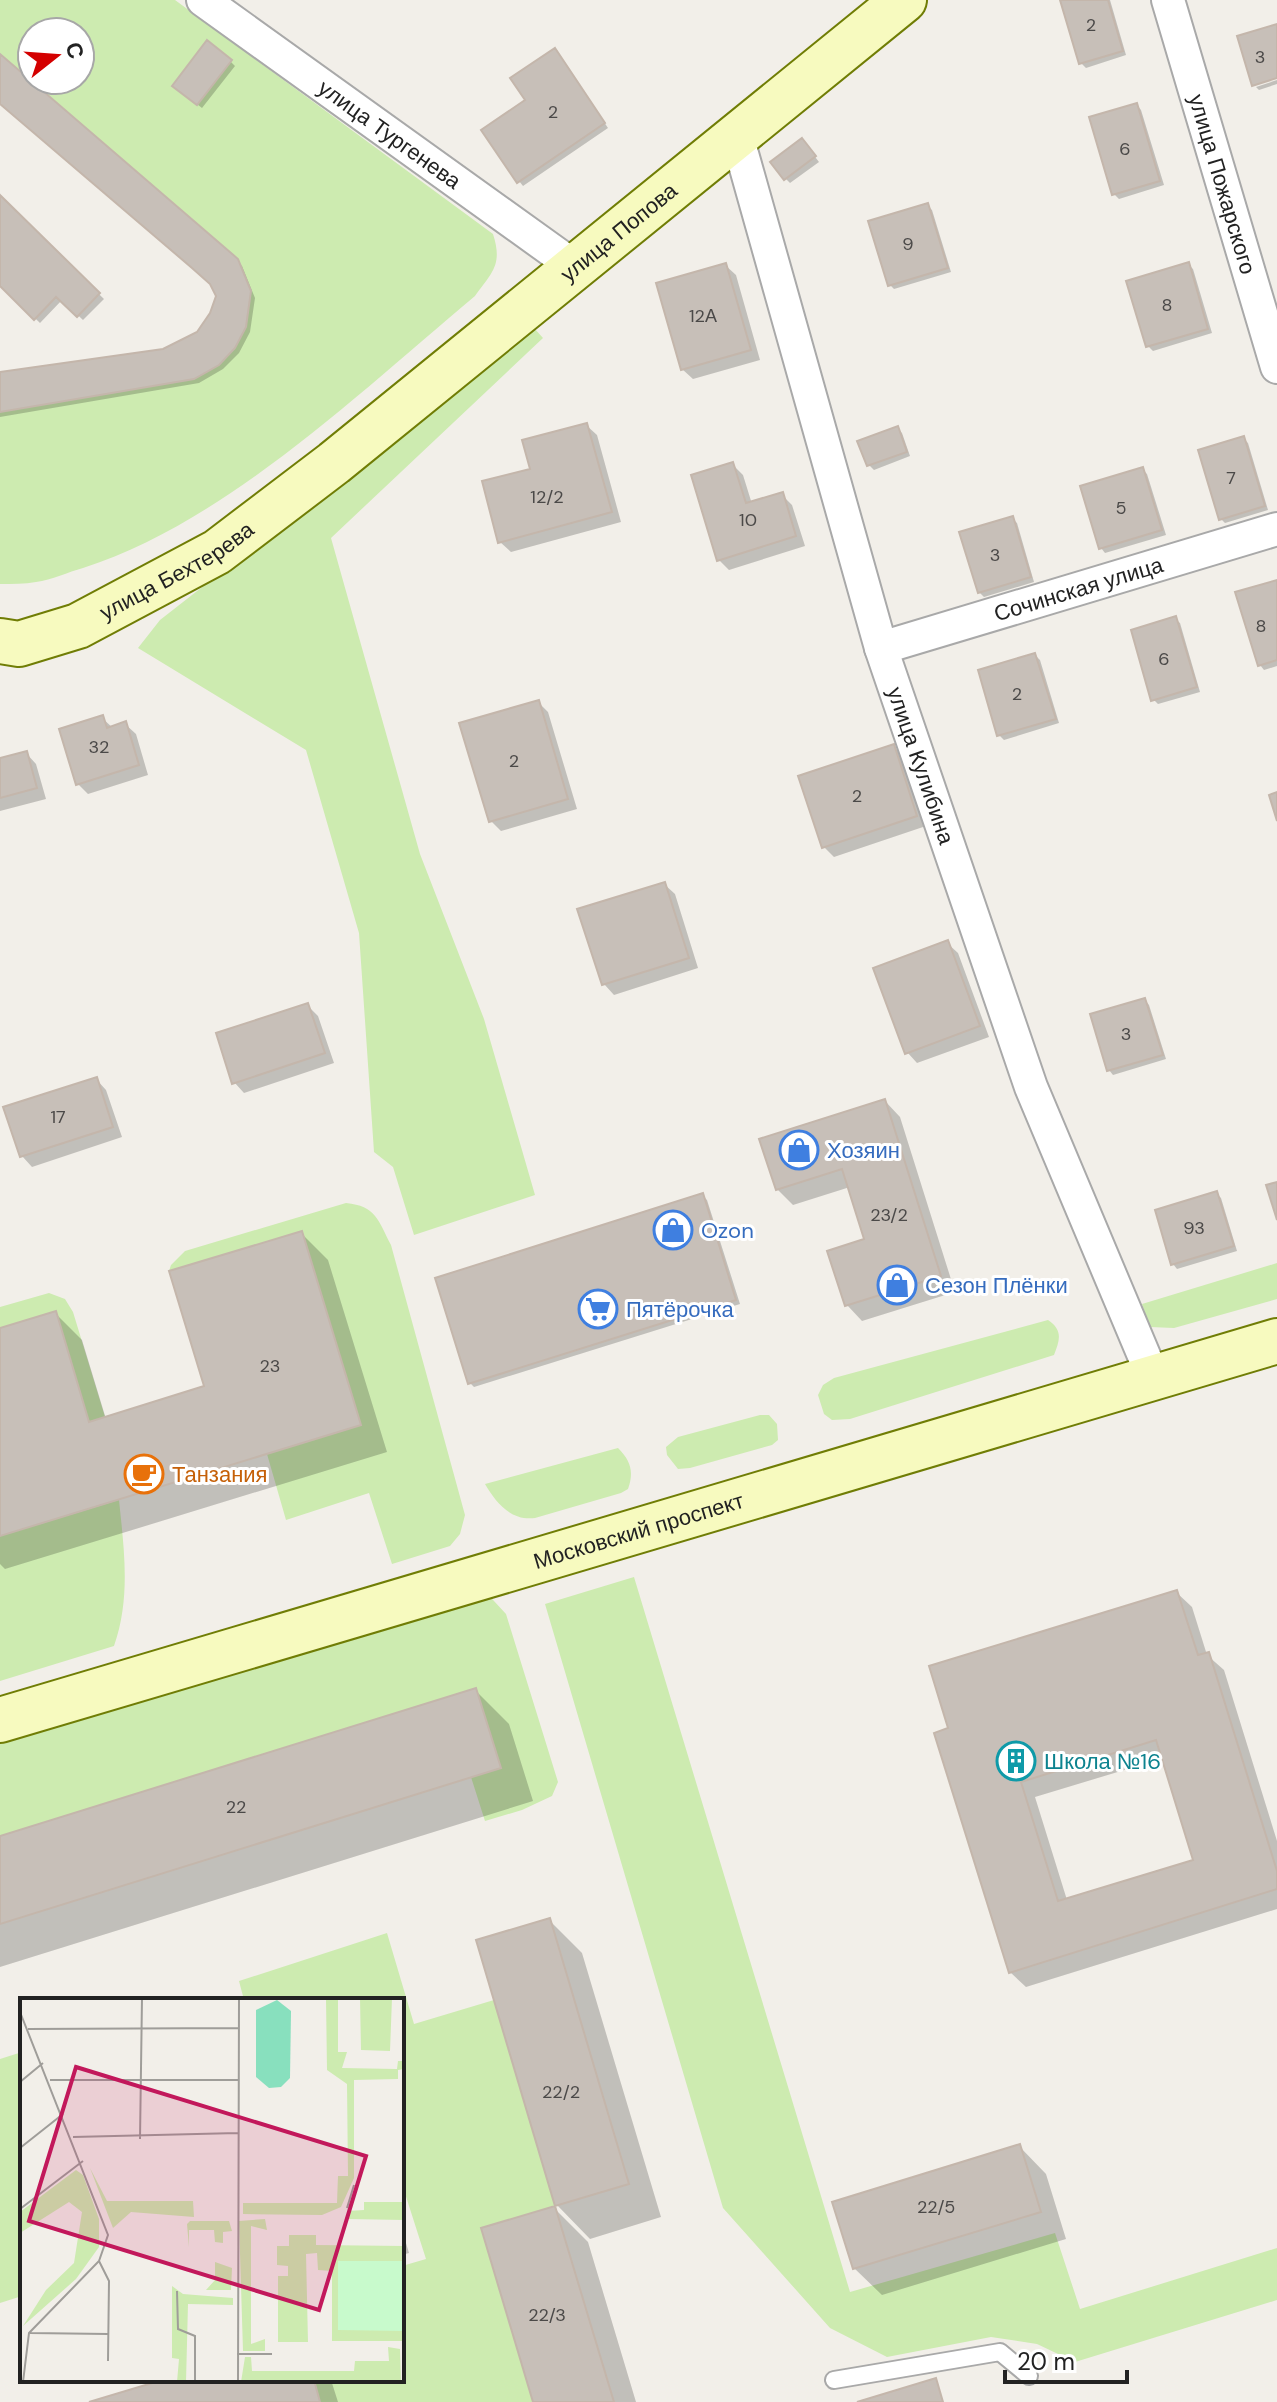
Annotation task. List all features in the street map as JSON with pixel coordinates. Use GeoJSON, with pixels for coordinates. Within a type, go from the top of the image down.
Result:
{"type":"FeatureCollection","features":[{"type":"Feature","properties":{"kind":"street","name":"улица Тургенева"},"geometry":{"type":"LineString","coordinates":[[203,0],[575,267]]}},
{"type":"Feature","properties":{"kind":"street","name":"улица Пожарского"},"geometry":{"type":"LineString","coordinates":[[1168,0],[1277,367]]}},
{"type":"Feature","properties":{"kind":"street","name":"улица Попова"},"geometry":{"type":"LineString","coordinates":[[334,463],[737,136],[893,3]]}},
{"type":"Feature","properties":{"kind":"street","name":"улица Кулибина"},"geometry":{"type":"LineString","coordinates":[[737,136],[881,648],[1031,1087],[1153,1377]]}},
{"type":"Feature","properties":{"kind":"street","name":"улица Бехтерева"},"geometry":{"type":"LineString","coordinates":[[0,641],[19,644],[78,626],[217,552],[334,463]]}},
{"type":"Feature","properties":{"kind":"street","name":"Сочинская улица"},"geometry":{"type":"LineString","coordinates":[[881,648],[1277,529]]}},
{"type":"Feature","properties":{"kind":"street","name":"Московский проспект"},"geometry":{"type":"LineString","coordinates":[[0,1720],[1277,1341]]}},
{"type":"Feature","properties":{"kind":"lane"},"geometry":{"type":"LineString","coordinates":[[834,2380],[1000,2352],[1029,2376]]}},
{"type":"Feature","properties":{"kind":"green space"},"geometry":{"type":"Polygon","coordinates":[[[0,0],[175,0],[493,234],[497,253],[494,268],[475,296],[338,412],[240,487],[188,520],[136,547],[48,580],[0,584],[0,412],[194,379],[219,365],[235,348],[246,327],[251,292],[238,259],[49,96],[96,96],[96,16],[16,16],[16,68],[0,54],[0,0]]]}},
{"type":"Feature","properties":{"kind":"green space"},"geometry":{"type":"Polygon","coordinates":[[[534,328],[543,338],[331,538],[420,854],[484,1019],[535,1195],[414,1235],[393,1167],[374,1152],[359,933],[306,750],[138,648],[160,620],[534,328]]]}},
{"type":"Feature","properties":{"kind":"green space"},"geometry":{"type":"Polygon","coordinates":[[[346,1203],[370,1211],[391,1245],[465,1515],[460,1534],[450,1546],[392,1564],[369,1493],[286,1520],[267,1454],[361,1425],[302,1231],[169,1271],[185,1251],[346,1203]]]}},
{"type":"Feature","properties":{"kind":"green space"},"geometry":{"type":"Polygon","coordinates":[[[1277,1263],[1277,1299],[1174,1328],[1150,1327],[1142,1304],[1277,1263]]]}},
{"type":"Feature","properties":{"kind":"green space"},"geometry":{"type":"Polygon","coordinates":[[[49,1293],[65,1299],[73,1312],[105,1417],[89,1422],[56,1311],[0,1328],[0,1307],[49,1293]]]}},
{"type":"Feature","properties":{"kind":"green space"},"geometry":{"type":"Polygon","coordinates":[[[1048,1320],[1059,1336],[1054,1355],[850,1419],[832,1420],[824,1414],[818,1395],[823,1385],[834,1378],[1048,1320]]]}},
{"type":"Feature","properties":{"kind":"green space"},"geometry":{"type":"Polygon","coordinates":[[[769,1415],[777,1424],[778,1440],[772,1445],[690,1468],[678,1469],[667,1455],[666,1447],[678,1437],[769,1415]]]}},
{"type":"Feature","properties":{"kind":"green space"},"geometry":{"type":"Polygon","coordinates":[[[618,1448],[630,1467],[628,1489],[535,1518],[512,1514],[494,1498],[485,1484],[618,1448]]]}},
{"type":"Feature","properties":{"kind":"green space"},"geometry":{"type":"Polygon","coordinates":[[[119,1500],[124,1592],[114,1646],[0,1681],[0,1536],[119,1500]]]}},
{"type":"Feature","properties":{"kind":"green space"},"geometry":{"type":"Polygon","coordinates":[[[634,1577],[850,2292],[1055,2233],[1080,2309],[1277,2248],[1277,2300],[1075,2362],[1037,2344],[991,2337],[887,2357],[830,2328],[723,2208],[545,1604],[634,1577]]]}},
{"type":"Feature","properties":{"kind":"green space"},"geometry":{"type":"Polygon","coordinates":[[[482,1588],[506,1614],[558,1782],[552,1796],[522,1810],[485,1821],[471,1777],[501,1767],[476,1688],[0,1836],[0,1735],[482,1588]]]}},
{"type":"Feature","properties":{"kind":"green space"},"geometry":{"type":"Polygon","coordinates":[[[387,1933],[414,2024],[494,2000],[555,2206],[481,2229],[533,2402],[320,2402],[315,2382],[404,2382],[404,2265],[426,2259],[404,2190],[404,1998],[243,1998],[239,1981],[387,1933]]]}},
{"type":"Feature","properties":{"kind":"green space"},"geometry":{"type":"Polygon","coordinates":[[[20,2053],[20,2297],[0,2303],[0,2059],[20,2053]]]}},
{"type":"Feature","properties":{"kind":"building"},"geometry":{"type":"Polygon","coordinates":[[[1060,0],[1108,0],[1123,51],[1079,64],[1060,0]]]}},
{"type":"Feature","properties":{"kind":"building"},"geometry":{"type":"Polygon","coordinates":[[[1277,24],[1277,78],[1252,86],[1237,36],[1277,24]]]}},
{"type":"Feature","properties":{"kind":"building"},"geometry":{"type":"Polygon","coordinates":[[[207,40],[232,60],[197,105],[172,86],[207,40]]]}},
{"type":"Feature","properties":{"kind":"building"},"geometry":{"type":"Polygon","coordinates":[[[555,48],[605,123],[517,183],[481,130],[525,100],[510,78],[555,48]]]}},
{"type":"Feature","properties":{"kind":"building"},"geometry":{"type":"Polygon","coordinates":[[[0,54],[16,68],[16,96],[49,96],[238,259],[251,291],[246,327],[235,348],[219,365],[194,379],[0,412],[0,372],[163,349],[197,332],[210,313],[216,296],[210,284],[192,268],[0,104],[0,54]]]}},
{"type":"Feature","properties":{"kind":"building"},"geometry":{"type":"Polygon","coordinates":[[[1137,103],[1160,181],[1112,195],[1089,117],[1137,103]]]}},
{"type":"Feature","properties":{"kind":"building"},"geometry":{"type":"Polygon","coordinates":[[[802,138],[816,156],[784,180],[770,162],[802,138]]]}},
{"type":"Feature","properties":{"kind":"building"},"geometry":{"type":"Polygon","coordinates":[[[0,195],[100,293],[77,317],[56,297],[34,320],[0,286],[0,195]]]}},
{"type":"Feature","properties":{"kind":"building"},"geometry":{"type":"Polygon","coordinates":[[[928,203],[948,268],[888,286],[868,221],[928,203]]]}},
{"type":"Feature","properties":{"kind":"building"},"geometry":{"type":"Polygon","coordinates":[[[1189,262],[1208,329],[1146,347],[1126,281],[1189,262]]]}},
{"type":"Feature","properties":{"kind":"building"},"geometry":{"type":"Polygon","coordinates":[[[726,263],[751,350],[681,370],[656,283],[726,263]]]}},
{"type":"Feature","properties":{"kind":"building"},"geometry":{"type":"Polygon","coordinates":[[[587,423],[612,512],[498,543],[482,481],[530,469],[522,440],[587,423]]]}},
{"type":"Feature","properties":{"kind":"building"},"geometry":{"type":"Polygon","coordinates":[[[898,426],[907,452],[867,466],[857,441],[898,426]]]}},
{"type":"Feature","properties":{"kind":"building"},"geometry":{"type":"Polygon","coordinates":[[[1244,436],[1265,506],[1219,520],[1198,450],[1244,436]]]}},
{"type":"Feature","properties":{"kind":"building"},"geometry":{"type":"Polygon","coordinates":[[[733,462],[746,503],[783,492],[796,536],[717,561],[691,475],[733,462]]]}},
{"type":"Feature","properties":{"kind":"building"},"geometry":{"type":"Polygon","coordinates":[[[1143,467],[1162,530],[1099,549],[1080,486],[1143,467]]]}},
{"type":"Feature","properties":{"kind":"building"},"geometry":{"type":"Polygon","coordinates":[[[1013,516],[1031,577],[978,593],[959,532],[1013,516]]]}},
{"type":"Feature","properties":{"kind":"building"},"geometry":{"type":"Polygon","coordinates":[[[1277,580],[1277,660],[1258,666],[1235,592],[1277,580]]]}},
{"type":"Feature","properties":{"kind":"building"},"geometry":{"type":"Polygon","coordinates":[[[1176,616],[1197,687],[1151,701],[1131,630],[1176,616]]]}},
{"type":"Feature","properties":{"kind":"building"},"geometry":{"type":"Polygon","coordinates":[[[1035,653],[1056,719],[997,736],[978,670],[1035,653]]]}},
{"type":"Feature","properties":{"kind":"building"},"geometry":{"type":"Polygon","coordinates":[[[539,700],[568,799],[489,822],[459,723],[539,700]]]}},
{"type":"Feature","properties":{"kind":"building"},"geometry":{"type":"Polygon","coordinates":[[[103,715],[107,728],[126,721],[139,765],[76,785],[59,729],[103,715]]]}},
{"type":"Feature","properties":{"kind":"building"},"geometry":{"type":"Polygon","coordinates":[[[894,744],[917,816],[822,848],[798,776],[894,744]]]}},
{"type":"Feature","properties":{"kind":"building"},"geometry":{"type":"Polygon","coordinates":[[[27,751],[37,788],[0,798],[0,758],[27,751]]]}},
{"type":"Feature","properties":{"kind":"building"},"geometry":{"type":"Polygon","coordinates":[[[1277,792],[1277,821],[1269,795],[1277,792]]]}},
{"type":"Feature","properties":{"kind":"building"},"geometry":{"type":"Polygon","coordinates":[[[665,882],[689,958],[602,985],[577,909],[665,882]]]}},
{"type":"Feature","properties":{"kind":"building"},"geometry":{"type":"Polygon","coordinates":[[[948,940],[980,1026],[905,1054],[873,968],[948,940]]]}},
{"type":"Feature","properties":{"kind":"building"},"geometry":{"type":"Polygon","coordinates":[[[1145,998],[1163,1055],[1107,1071],[1090,1014],[1145,998]]]}},
{"type":"Feature","properties":{"kind":"building"},"geometry":{"type":"Polygon","coordinates":[[[308,1003],[325,1053],[232,1084],[216,1033],[308,1003]]]}},
{"type":"Feature","properties":{"kind":"building"},"geometry":{"type":"Polygon","coordinates":[[[97,1077],[113,1127],[20,1157],[3,1107],[97,1077]]]}},
{"type":"Feature","properties":{"kind":"building"},"geometry":{"type":"Polygon","coordinates":[[[885,1099],[941,1276],[845,1306],[827,1251],[864,1239],[842,1169],[776,1190],[759,1139],[885,1099]]]}},
{"type":"Feature","properties":{"kind":"building"},"geometry":{"type":"Polygon","coordinates":[[[1277,1182],[1277,1220],[1266,1185],[1277,1182]]]}},
{"type":"Feature","properties":{"kind":"building"},"geometry":{"type":"Polygon","coordinates":[[[1217,1191],[1234,1246],[1171,1265],[1155,1210],[1217,1191]]]}},
{"type":"Feature","properties":{"kind":"building"},"geometry":{"type":"Polygon","coordinates":[[[703,1193],[736,1300],[468,1384],[435,1278],[703,1193]]]}},
{"type":"Feature","properties":{"kind":"building"},"geometry":{"type":"Polygon","coordinates":[[[302,1231],[361,1425],[0,1536],[0,1328],[56,1311],[89,1422],[204,1386],[169,1271],[302,1231]]]}},
{"type":"Feature","properties":{"kind":"building","name":"Школа №16"},"geometry":{"type":"Polygon","coordinates":[[[1177,1590],[1198,1655],[1209,1652],[1277,1871],[1277,1889],[1009,1973],[934,1733],[948,1728],[929,1666],[1177,1590]],[[1156,1740],[1021,1782],[1058,1901],[1193,1860],[1156,1740]]]}},
{"type":"Feature","properties":{"kind":"building"},"geometry":{"type":"Polygon","coordinates":[[[476,1688],[501,1768],[0,1924],[0,1836],[476,1688]]]}},
{"type":"Feature","properties":{"kind":"building"},"geometry":{"type":"Polygon","coordinates":[[[550,1918],[629,2184],[555,2206],[476,1940],[550,1918]]]}},
{"type":"Feature","properties":{"kind":"building"},"geometry":{"type":"Polygon","coordinates":[[[1020,2144],[1041,2212],[853,2269],[832,2202],[1020,2144]]]}},
{"type":"Feature","properties":{"kind":"building"},"geometry":{"type":"Polygon","coordinates":[[[555,2206],[614,2402],[533,2402],[481,2228],[555,2206]]]}},
{"type":"Feature","properties":{"kind":"building"},"geometry":{"type":"Polygon","coordinates":[[[936,2378],[943,2402],[857,2402],[936,2378]]]}},
{"type":"Feature","properties":{"kind":"building"},"geometry":{"type":"Polygon","coordinates":[[[155,2382],[315,2382],[320,2402],[89,2402],[155,2382]]]}},
{"type":"Feature","properties":{"kind":"place","name":"Хозяин"},"geometry":{"type":"Point","coordinates":[799,1150]}},
{"type":"Feature","properties":{"kind":"place","name":"Ozon"},"geometry":{"type":"Point","coordinates":[673,1230]}},
{"type":"Feature","properties":{"kind":"place","name":"Сезон Плёнки"},"geometry":{"type":"Point","coordinates":[897,1285]}},
{"type":"Feature","properties":{"kind":"place","name":"Пятёрочка"},"geometry":{"type":"Point","coordinates":[598,1309]}},
{"type":"Feature","properties":{"kind":"place","name":"Танзания"},"geometry":{"type":"Point","coordinates":[144,1474]}},
{"type":"Feature","properties":{"kind":"place","name":"Школа №16"},"geometry":{"type":"Point","coordinates":[1016,1761]}}]}
